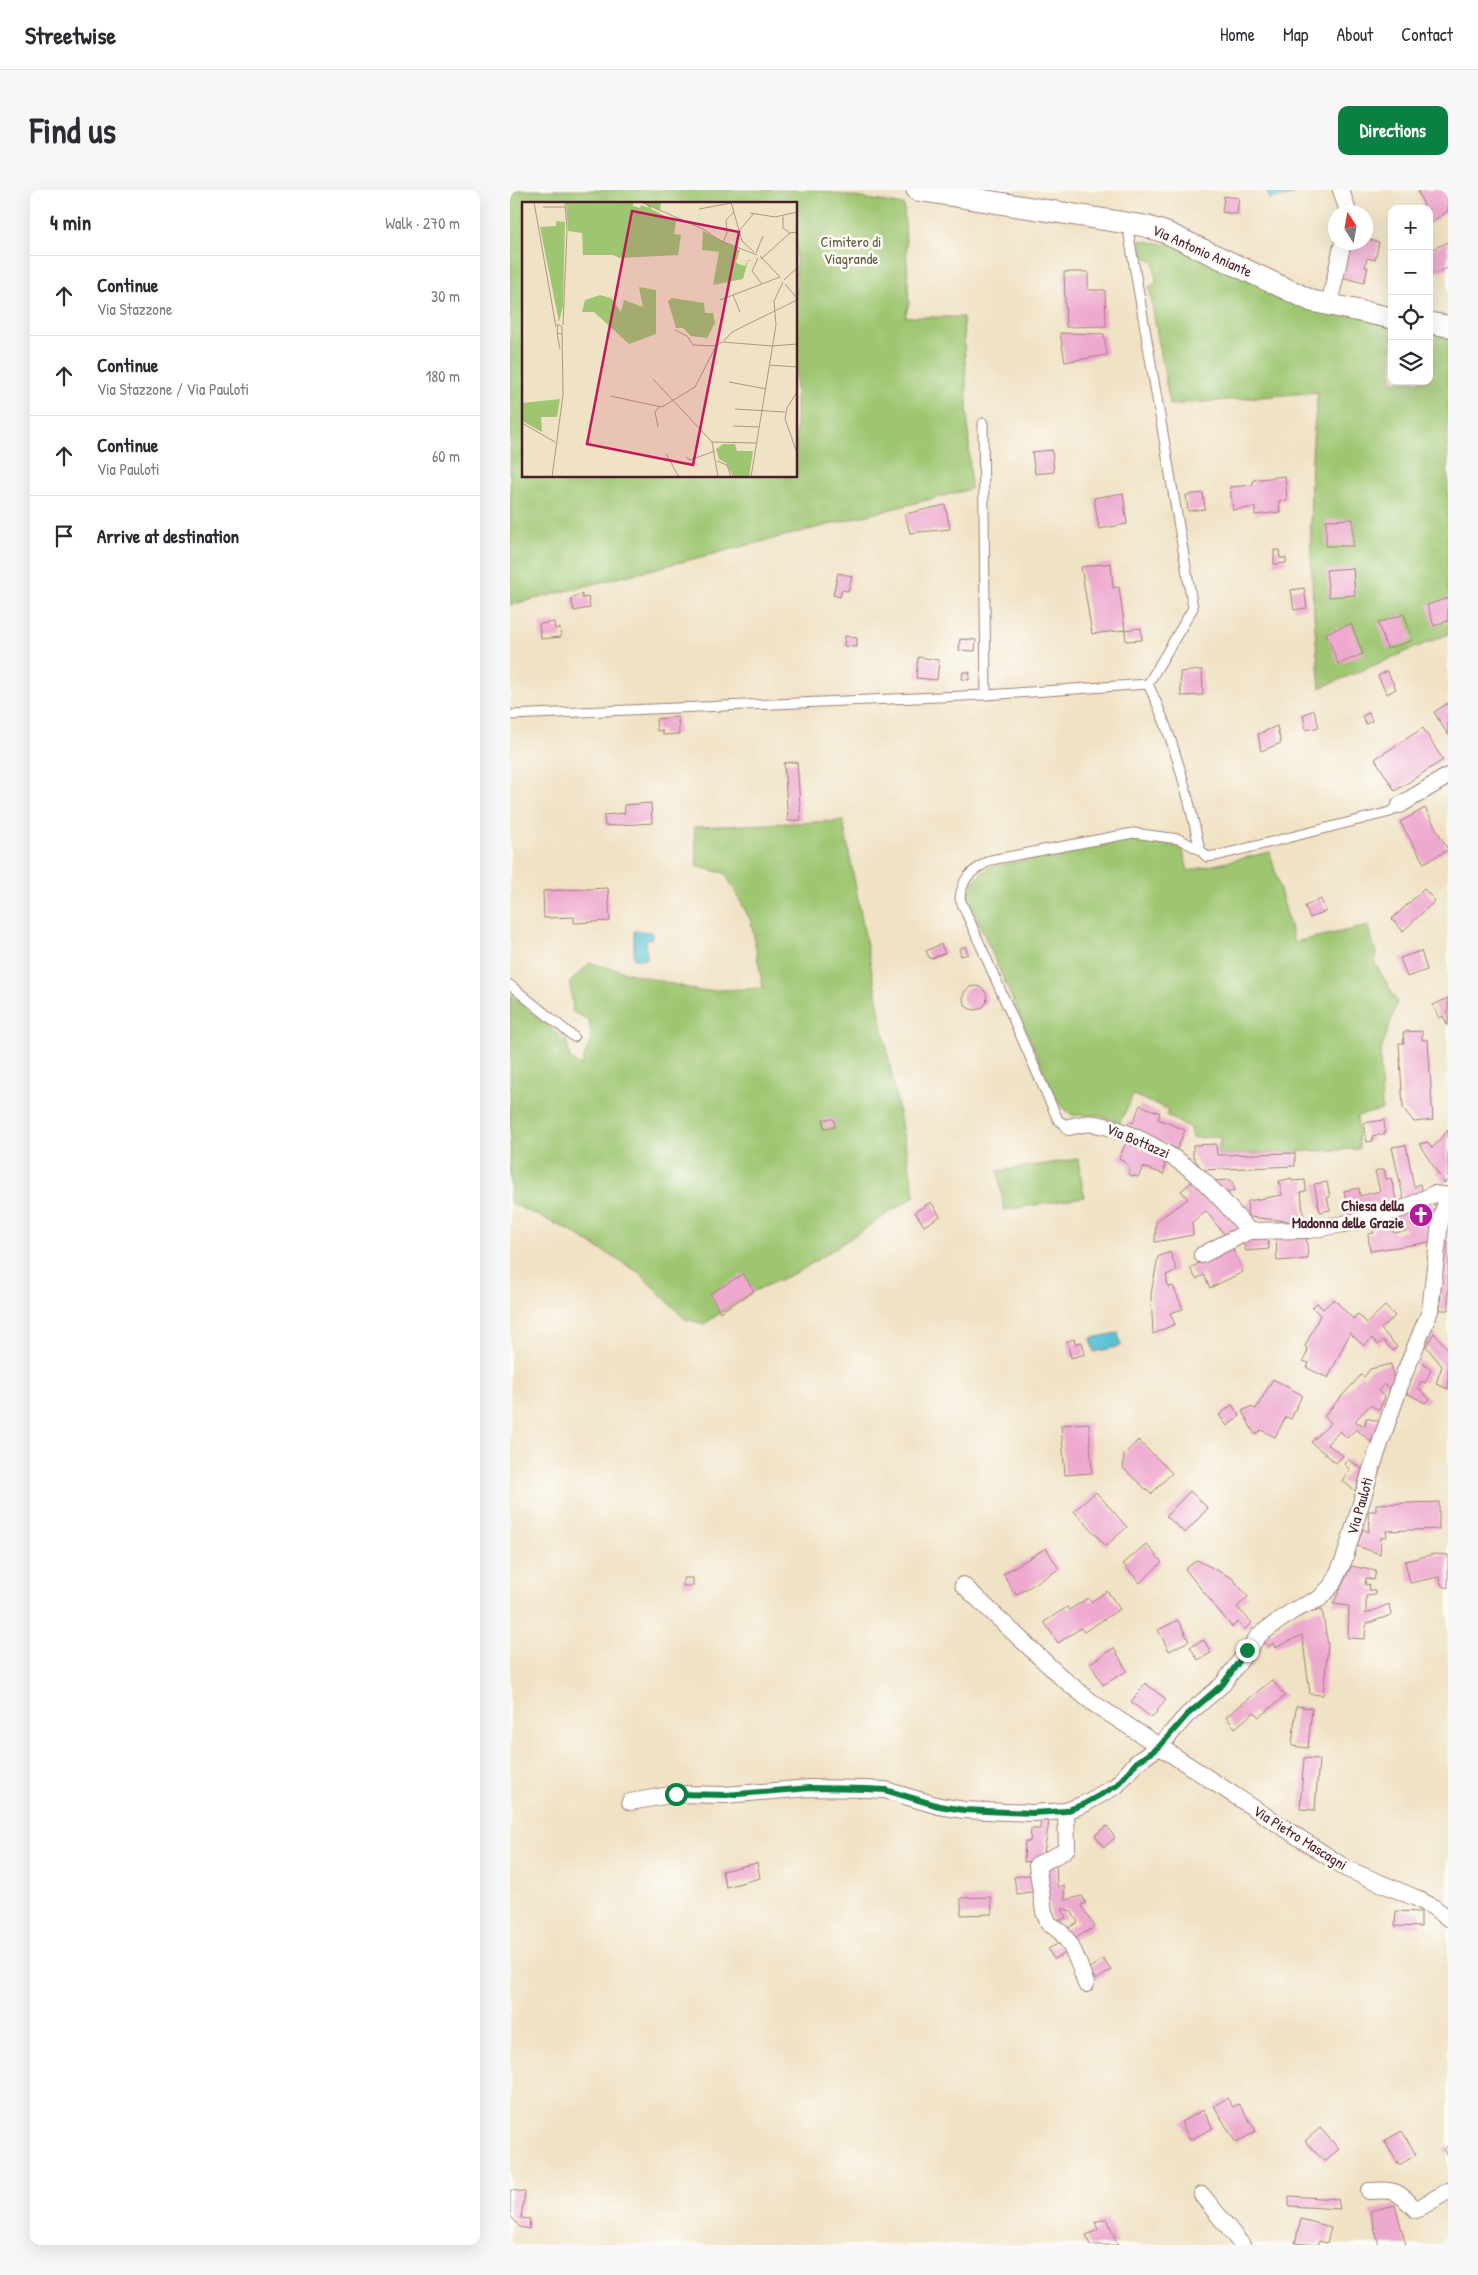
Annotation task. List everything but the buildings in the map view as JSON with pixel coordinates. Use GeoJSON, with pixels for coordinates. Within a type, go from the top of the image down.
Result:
{"type":"FeatureCollection","features":[{"type":"Feature","properties":{"kind":"street","name":"Via Antonio Aniante"},"geometry":{"type":"LineString","coordinates":[[918,190],[1126,222],[1166,233],[1312,301],[1388,317]]}},
{"type":"Feature","properties":{"kind":"street"},"geometry":{"type":"LineString","coordinates":[[1341,190],[1346,205]]}},
{"type":"Feature","properties":{"kind":"street"},"geometry":{"type":"LineString","coordinates":[[1329,305],[1342,250]]}},
{"type":"Feature","properties":{"kind":"street"},"geometry":{"type":"LineString","coordinates":[[1433,324],[1448,326]]}},
{"type":"Feature","properties":{"kind":"street"},"geometry":{"type":"LineString","coordinates":[[1400,805],[1448,776]]}},
{"type":"Feature","properties":{"kind":"street","name":"Via Bottazzi"},"geometry":{"type":"LineString","coordinates":[[1069,1127],[1082,1123],[1096,1124],[1127,1134],[1177,1159],[1198,1175],[1249,1231]]}},
{"type":"Feature","properties":{"kind":"street"},"geometry":{"type":"LineString","coordinates":[[1202,1255],[1249,1231],[1308,1230],[1360,1221],[1405,1208],[1434,1194],[1448,1195]]}},
{"type":"Feature","properties":{"kind":"street","name":"Via Pauloti"},"geometry":{"type":"LineString","coordinates":[[630,1802],[676,1794],[726,1795],[810,1788],[866,1789],[885,1790],[939,1806],[964,1810],[1032,1813],[1066,1811],[1084,1804],[1116,1786],[1137,1762],[1159,1747],[1187,1715],[1223,1684],[1259,1635],[1294,1610],[1319,1599],[1332,1585],[1344,1560],[1370,1470],[1403,1377],[1430,1311],[1438,1239],[1448,1195]]}},
{"type":"Feature","properties":{"kind":"street","name":"Via Pietro Mascagni"},"geometry":{"type":"LineString","coordinates":[[963,1585],[1061,1677],[1093,1703],[1347,1869],[1416,1898],[1448,1918]]}},
{"type":"Feature","properties":{"kind":"street"},"geometry":{"type":"LineString","coordinates":[[1066,1811],[1067,1848],[1037,1865],[1044,1912],[1049,1924],[1057,1928],[1079,1962],[1086,1984]]}},
{"type":"Feature","properties":{"kind":"street"},"geometry":{"type":"LineString","coordinates":[[1370,2191],[1390,2190],[1403,2196],[1416,2210],[1448,2191]]}},
{"type":"Feature","properties":{"kind":"street"},"geometry":{"type":"LineString","coordinates":[[1202,2195],[1242,2245]]}},
{"type":"Feature","properties":{"kind":"lane"},"geometry":{"type":"LineString","coordinates":[[1126,222],[1193,608],[1148,684]]}},
{"type":"Feature","properties":{"kind":"lane"},"geometry":{"type":"LineString","coordinates":[[984,423],[986,695]]}},
{"type":"Feature","properties":{"kind":"lane"},"geometry":{"type":"LineString","coordinates":[[510,715],[986,695],[1148,684]]}},
{"type":"Feature","properties":{"kind":"lane"},"geometry":{"type":"LineString","coordinates":[[1148,684],[1155,698],[1181,773],[1200,850]]}},
{"type":"Feature","properties":{"kind":"lane"},"geometry":{"type":"LineString","coordinates":[[1069,1127],[1058,1120],[960,900],[962,884],[972,871],[992,860],[1133,834],[1179,839],[1200,850],[1207,857],[1220,856],[1390,812],[1400,805]]}},
{"type":"Feature","properties":{"kind":"lane"},"geometry":{"type":"LineString","coordinates":[[510,986],[574,1037]]}},
{"type":"Feature","properties":{"kind":"green space","name":"Cimitero di Viagrande"},"geometry":{"type":"Polygon","coordinates":[[[510,190],[814,190],[904,205],[909,303],[905,317],[963,317],[971,489],[510,605],[510,190]]]}},
{"type":"Feature","properties":{"kind":"green space"},"geometry":{"type":"Polygon","coordinates":[[[1140,240],[1169,245],[1388,326],[1388,385],[1433,385],[1433,334],[1448,336],[1448,634],[1320,688],[1311,540],[1312,466],[1318,392],[1170,405],[1149,287],[1156,283],[1154,262],[1143,256],[1140,240]]]}},
{"type":"Feature","properties":{"kind":"green space"},"geometry":{"type":"Polygon","coordinates":[[[843,821],[915,1196],[800,1271],[754,1291],[704,1324],[685,1319],[638,1272],[565,1228],[510,1203],[510,995],[567,1042],[570,1059],[581,1066],[591,1039],[589,1020],[573,1012],[570,982],[590,963],[700,991],[763,988],[751,921],[725,873],[697,867],[694,827],[843,821]]]}},
{"type":"Feature","properties":{"kind":"green space"},"geometry":{"type":"Polygon","coordinates":[[[1132,840],[1145,840],[1182,848],[1188,871],[1270,852],[1294,942],[1368,926],[1377,957],[1374,961],[1397,1002],[1380,1054],[1382,1110],[1357,1116],[1359,1149],[1217,1155],[1221,1137],[1192,1138],[1190,1128],[1166,1115],[1168,1109],[1133,1095],[1120,1123],[1096,1115],[1072,1115],[1058,1103],[967,896],[976,879],[990,867],[1132,840]]]}},
{"type":"Feature","properties":{"kind":"green space"},"geometry":{"type":"Polygon","coordinates":[[[1078,1159],[1084,1197],[1004,1210],[998,1171],[1078,1159]]]}},
{"type":"Feature","properties":{"kind":"water"},"geometry":{"type":"Polygon","coordinates":[[[1267,190],[1292,190],[1293,195],[1269,199],[1267,190]]]}},
{"type":"Feature","properties":{"kind":"water"},"geometry":{"type":"Polygon","coordinates":[[[634,931],[651,932],[653,935],[651,939],[646,940],[647,959],[634,959],[634,931]]]}},
{"type":"Feature","properties":{"kind":"water"},"geometry":{"type":"Polygon","coordinates":[[[1118,1333],[1121,1346],[1094,1352],[1091,1338],[1118,1333]]]}},
{"type":"Feature","properties":{"kind":"place","name":"Chiesa della Madonna delle Grazie"},"geometry":{"type":"Point","coordinates":[1421,1215]}},
{"type":"Feature","properties":{"kind":"route"},"geometry":{"type":"LineString","coordinates":[[676,1794],[726,1795],[810,1788],[866,1789],[885,1790],[939,1806],[964,1810],[1032,1813],[1066,1811],[1084,1804],[1116,1786],[1137,1762],[1159,1747],[1187,1715],[1223,1684],[1247,1650]]}}]}
